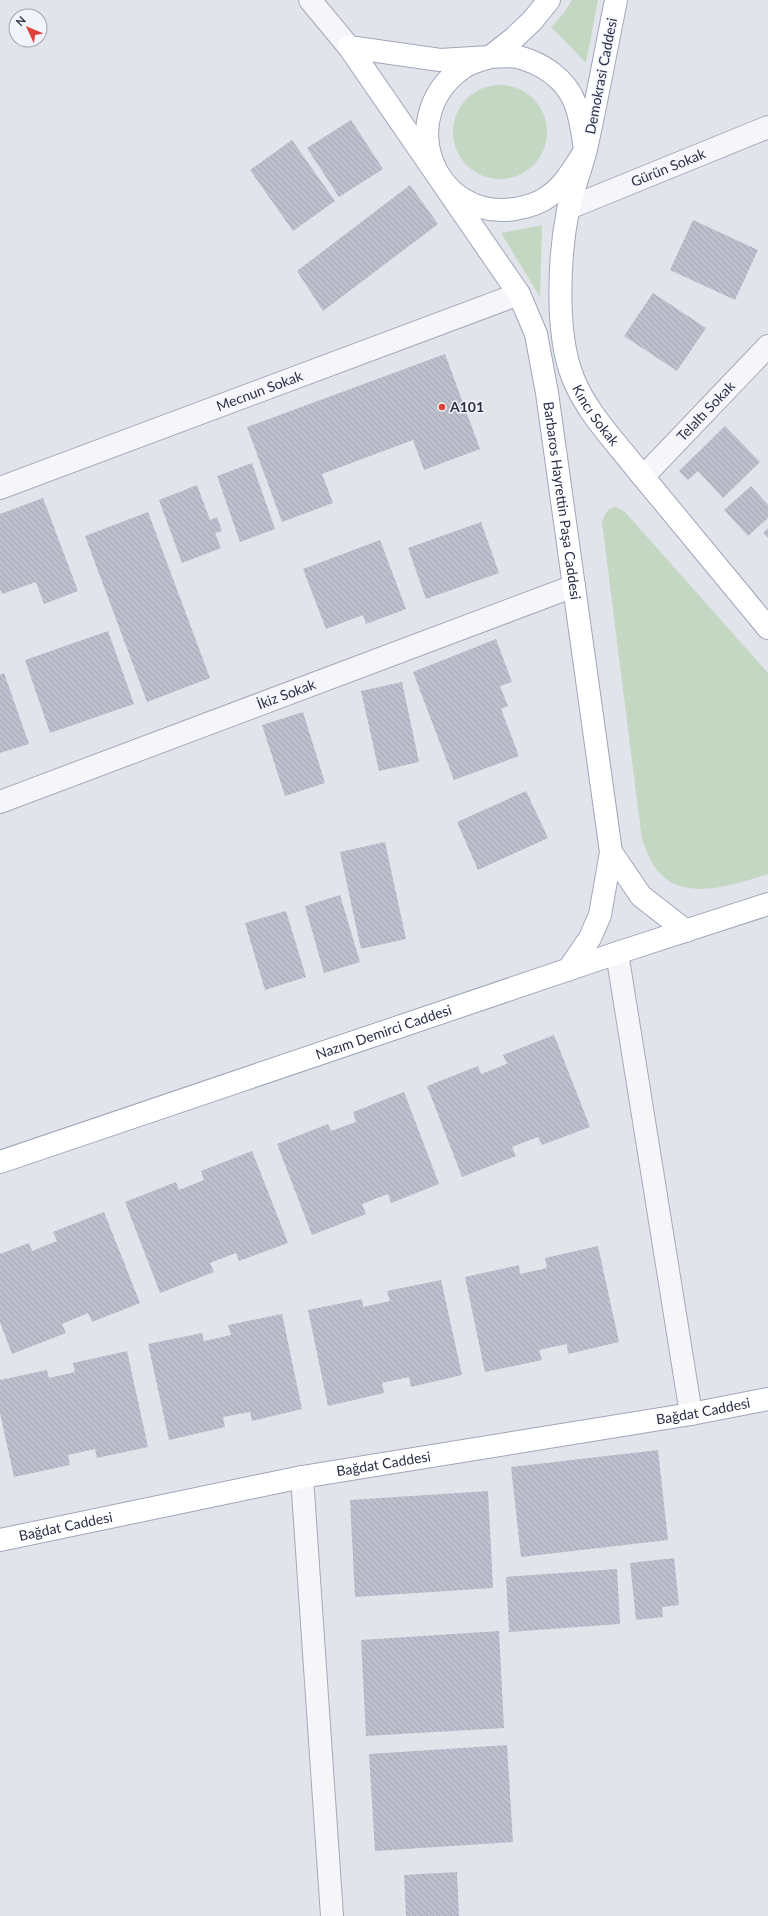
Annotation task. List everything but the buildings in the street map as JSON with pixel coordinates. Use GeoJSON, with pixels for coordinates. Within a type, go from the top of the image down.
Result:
{"type":"FeatureCollection","features":[{"type":"Feature","properties":{"kind":"main road"},"geometry":{"type":"LineString","coordinates":[[438,175],[428,152],[426,127],[433,103],[446,81],[466,66],[490,57],[532,21],[549,0]]}},
{"type":"Feature","properties":{"kind":"main road","name":"Demokrasi Caddesi"},"geometry":{"type":"LineString","coordinates":[[585,151],[616,0]]}},
{"type":"Feature","properties":{"kind":"main road"},"geometry":{"type":"LineString","coordinates":[[349,47],[440,60],[516,56],[541,65],[561,80],[575,102],[585,151],[568,177],[549,196],[527,207],[502,211],[477,206],[455,194],[438,175],[349,47]]}},
{"type":"Feature","properties":{"kind":"main road","name":"Kıncı Sokak"},"geometry":{"type":"LineString","coordinates":[[585,151],[565,228],[561,286],[563,337],[566,356],[573,378],[585,403],[643,477],[768,628]]}},
{"type":"Feature","properties":{"kind":"main road","name":"Barbaros Hayrettin Paşa Caddesi"},"geometry":{"type":"LineString","coordinates":[[438,175],[518,294],[536,334],[547,393],[611,852]]}},
{"type":"Feature","properties":{"kind":"main road"},"geometry":{"type":"LineString","coordinates":[[611,852],[641,896],[686,931]]}},
{"type":"Feature","properties":{"kind":"main road"},"geometry":{"type":"LineString","coordinates":[[568,970],[590,938],[600,915],[611,852]]}},
{"type":"Feature","properties":{"kind":"main road","name":"Nazım Demirci Caddesi"},"geometry":{"type":"LineString","coordinates":[[0,1162],[617,953],[768,904]]}},
{"type":"Feature","properties":{"kind":"main road","name":"Bağdat Caddesi"},"geometry":{"type":"LineString","coordinates":[[0,1540],[302,1477],[691,1414],[768,1400]]}},
{"type":"Feature","properties":{"kind":"street"},"geometry":{"type":"LineString","coordinates":[[310,0],[349,47]]}},
{"type":"Feature","properties":{"kind":"street","name":"Gürün Sokak"},"geometry":{"type":"LineString","coordinates":[[569,208],[768,126]]}},
{"type":"Feature","properties":{"kind":"street","name":"Mecnun Sokak"},"geometry":{"type":"LineString","coordinates":[[0,488],[518,294]]}},
{"type":"Feature","properties":{"kind":"street","name":"Telaltı Sokak"},"geometry":{"type":"LineString","coordinates":[[643,477],[768,346]]}},
{"type":"Feature","properties":{"kind":"street","name":"İkiz Sokak"},"geometry":{"type":"LineString","coordinates":[[0,802],[574,586]]}},
{"type":"Feature","properties":{"kind":"street"},"geometry":{"type":"LineString","coordinates":[[617,953],[691,1414]]}},
{"type":"Feature","properties":{"kind":"street"},"geometry":{"type":"LineString","coordinates":[[302,1477],[332,1916]]}},
{"type":"Feature","properties":{"kind":"green space"},"geometry":{"type":"Polygon","coordinates":[[[572,0],[598,0],[586,63],[551,27],[564,13],[572,0]]]}},
{"type":"Feature","properties":{"kind":"green space"},"geometry":{"type":"Polygon","coordinates":[[[500,85],[518,89],[533,99],[543,114],[547,132],[543,150],[533,165],[518,175],[500,179],[482,175],[467,165],[457,150],[453,132],[457,114],[467,99],[482,89],[500,85]]]}},
{"type":"Feature","properties":{"kind":"green space"},"geometry":{"type":"Polygon","coordinates":[[[542,225],[540,297],[501,233],[542,225]]]}},
{"type":"Feature","properties":{"kind":"green space"},"geometry":{"type":"Polygon","coordinates":[[[616,507],[625,512],[768,673],[768,874],[722,887],[706,889],[690,888],[676,884],[663,876],[649,858],[642,840],[602,522],[608,510],[616,507]]]}},
{"type":"Feature","properties":{"kind":"place","name":"A101"},"geometry":{"type":"Point","coordinates":[442,407]}}]}
